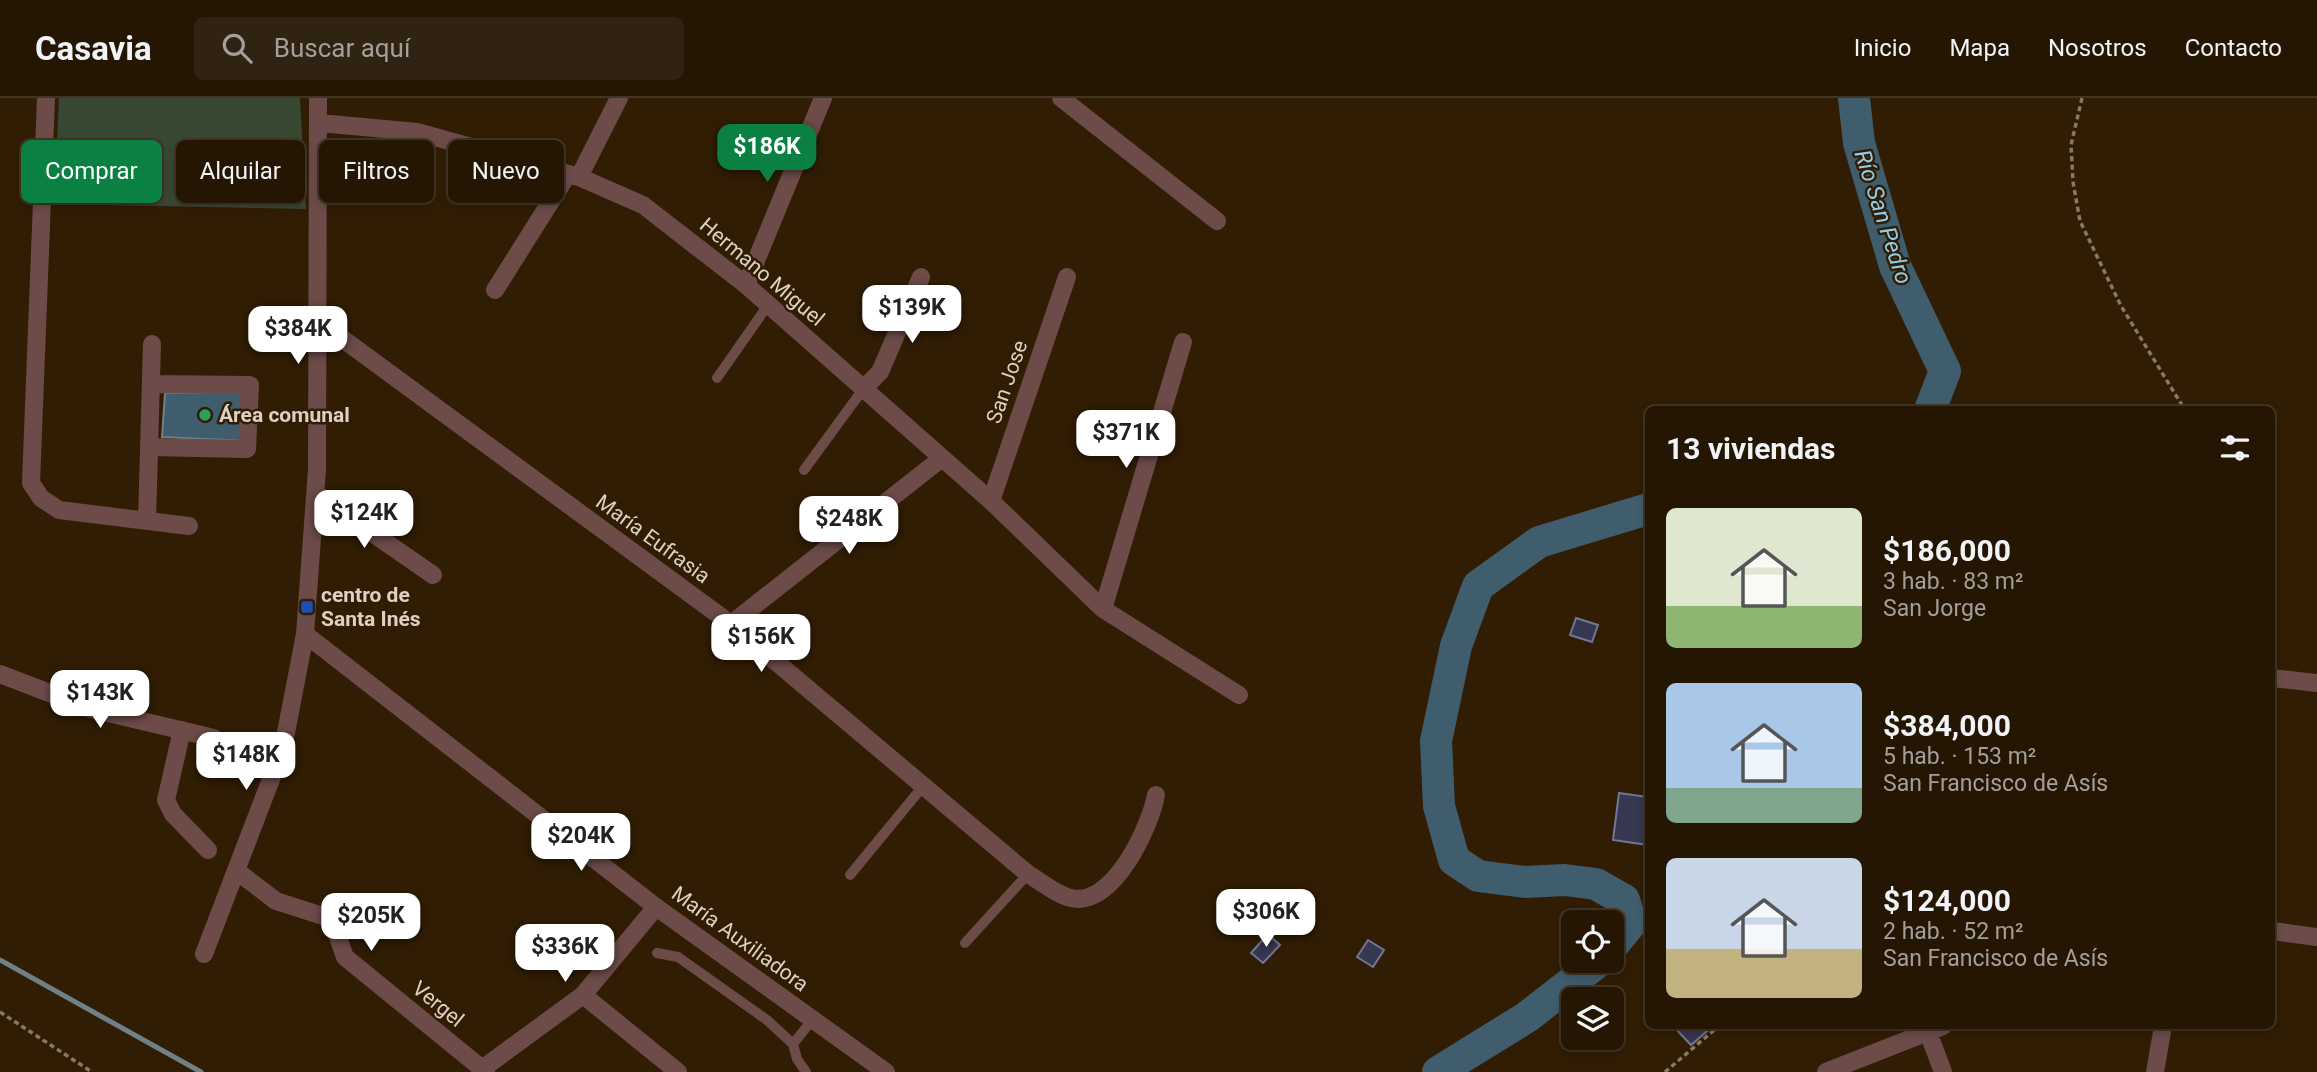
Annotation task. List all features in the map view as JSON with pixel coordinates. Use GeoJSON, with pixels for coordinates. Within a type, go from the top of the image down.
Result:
{"type":"FeatureCollection","features":[{"type":"Feature","properties":{"kind":"street"},"geometry":{"type":"LineString","coordinates":[[46,98],[31,483],[41,498],[59,510],[189,526]]}},
{"type":"Feature","properties":{"kind":"street"},"geometry":{"type":"LineString","coordinates":[[204,954],[238,872],[283,748],[305,634],[316,494],[320,123],[318,98]]}},
{"type":"Feature","properties":{"kind":"street"},"geometry":{"type":"LineString","coordinates":[[495,290],[573,176],[619,98]]}},
{"type":"Feature","properties":{"kind":"street"},"geometry":{"type":"LineString","coordinates":[[746,285],[823,98]]}},
{"type":"Feature","properties":{"kind":"street"},"geometry":{"type":"LineString","coordinates":[[1061,98],[1217,222]]}},
{"type":"Feature","properties":{"kind":"street","name":"Hermano Miguel"},"geometry":{"type":"LineString","coordinates":[[320,123],[417,132],[573,176],[643,205],[746,285],[864,388],[991,501],[1103,609],[1239,695]]}},
{"type":"Feature","properties":{"kind":"street"},"geometry":{"type":"LineString","coordinates":[[864,388],[880,372],[921,276]]}},
{"type":"Feature","properties":{"kind":"street","name":"San Jose"},"geometry":{"type":"LineString","coordinates":[[991,501],[1067,277]]}},
{"type":"Feature","properties":{"kind":"street","name":"María Eufrasia"},"geometry":{"type":"LineString","coordinates":[[317,320],[731,624],[1028,874],[1071,898],[1088,897],[1119,874],[1153,813],[1156,795]]}},
{"type":"Feature","properties":{"kind":"street"},"geometry":{"type":"LineString","coordinates":[[1103,609],[1183,342]]}},
{"type":"Feature","properties":{"kind":"street"},"geometry":{"type":"LineString","coordinates":[[147,521],[152,344]]}},
{"type":"Feature","properties":{"kind":"street"},"geometry":{"type":"LineString","coordinates":[[149,447],[247,450],[250,385],[151,384]]}},
{"type":"Feature","properties":{"kind":"street"},"geometry":{"type":"LineString","coordinates":[[731,624],[942,458]]}},
{"type":"Feature","properties":{"kind":"street"},"geometry":{"type":"LineString","coordinates":[[316,494],[433,575]]}},
{"type":"Feature","properties":{"kind":"street","name":"María Auxiliadora"},"geometry":{"type":"LineString","coordinates":[[305,634],[656,907],[886,1072]]}},
{"type":"Feature","properties":{"kind":"street"},"geometry":{"type":"LineString","coordinates":[[0,674],[91,709],[214,738]]}},
{"type":"Feature","properties":{"kind":"street"},"geometry":{"type":"LineString","coordinates":[[2275,678],[2317,683]]}},
{"type":"Feature","properties":{"kind":"street"},"geometry":{"type":"LineString","coordinates":[[182,730],[166,800],[173,814],[208,850]]}},
{"type":"Feature","properties":{"kind":"street","name":"Vergel"},"geometry":{"type":"LineString","coordinates":[[238,872],[276,901],[326,917],[335,929],[345,957],[484,1071]]}},
{"type":"Feature","properties":{"kind":"street"},"geometry":{"type":"LineString","coordinates":[[484,1071],[583,995],[656,907]]}},
{"type":"Feature","properties":{"kind":"street"},"geometry":{"type":"LineString","coordinates":[[2275,931],[2317,937]]}},
{"type":"Feature","properties":{"kind":"street"},"geometry":{"type":"LineString","coordinates":[[583,995],[678,1072]]}},
{"type":"Feature","properties":{"kind":"street"},"geometry":{"type":"LineString","coordinates":[[1826,1072],[1936,1029],[1943,1072]]}},
{"type":"Feature","properties":{"kind":"street"},"geometry":{"type":"LineString","coordinates":[[2155,1072],[2162,1029]]}},
{"type":"Feature","properties":{"kind":"lane"},"geometry":{"type":"LineString","coordinates":[[716,378],[768,305]]}},
{"type":"Feature","properties":{"kind":"lane"},"geometry":{"type":"LineString","coordinates":[[804,470],[864,388]]}},
{"type":"Feature","properties":{"kind":"lane"},"geometry":{"type":"LineString","coordinates":[[850,875],[925,785]]}},
{"type":"Feature","properties":{"kind":"lane"},"geometry":{"type":"LineString","coordinates":[[965,943],[1028,874]]}},
{"type":"Feature","properties":{"kind":"lane"},"geometry":{"type":"LineString","coordinates":[[657,954],[678,957],[767,1020],[793,1044],[797,1059],[806,1072]]}},
{"type":"Feature","properties":{"kind":"lane"},"geometry":{"type":"LineString","coordinates":[[793,1044],[813,1019]]}},
{"type":"Feature","properties":{"kind":"path"},"geometry":{"type":"LineString","coordinates":[[2082,98],[2071,145],[2073,182],[2080,221],[2121,306],[2183,406]]}},
{"type":"Feature","properties":{"kind":"path"},"geometry":{"type":"LineString","coordinates":[[0,1012],[92,1072]]}},
{"type":"Feature","properties":{"kind":"path"},"geometry":{"type":"LineString","coordinates":[[1665,1072],[1715,1029]]}},
{"type":"Feature","properties":{"kind":"green space"},"geometry":{"type":"Polygon","coordinates":[[[59,98],[300,98],[302,140],[176,140],[176,203],[305,203],[305,190],[306,209],[54,204],[162,203],[162,140],[57,140],[59,98]]]}},
{"type":"Feature","properties":{"kind":"water","name":"Área comunal"},"geometry":{"type":"Polygon","coordinates":[[[247,392],[246,441],[162,437],[165,393],[247,392]]]}},
{"type":"Feature","properties":{"kind":"building"},"geometry":{"type":"Polygon","coordinates":[[[1576,618],[1598,625],[1592,642],[1570,635],[1576,618]]]}},
{"type":"Feature","properties":{"kind":"building"},"geometry":{"type":"Polygon","coordinates":[[[1619,793],[1645,797],[1645,845],[1613,840],[1619,793]]]}},
{"type":"Feature","properties":{"kind":"building"},"geometry":{"type":"Polygon","coordinates":[[[1268,934],[1280,945],[1263,963],[1251,953],[1268,934]]]}},
{"type":"Feature","properties":{"kind":"building"},"geometry":{"type":"Polygon","coordinates":[[[1368,940],[1384,950],[1373,967],[1357,957],[1368,940]]]}},
{"type":"Feature","properties":{"kind":"building"},"geometry":{"type":"Polygon","coordinates":[[[1676,1029],[1710,1029],[1691,1045],[1676,1029]]]}},
{"type":"Feature","properties":{"kind":"waterway","name":"Río San Pedro"},"geometry":{"type":"LineString","coordinates":[[1854,98],[1859,143],[1895,266],[1945,371],[1932,406]]}},
{"type":"Feature","properties":{"kind":"waterway","name":"Río San Pedro"},"geometry":{"type":"LineString","coordinates":[[1624,931],[1631,923],[1624,900],[1596,884],[1565,880],[1525,882],[1478,876],[1454,860],[1439,806],[1436,741],[1456,646],[1478,586],[1539,542],[1645,510]]}},
{"type":"Feature","properties":{"kind":"waterway"},"geometry":{"type":"LineString","coordinates":[[0,960],[201,1072]]}},
{"type":"Feature","properties":{"kind":"waterway","name":"Río San Pedro"},"geometry":{"type":"LineString","coordinates":[[1438,1072],[1527,1017],[1584,973]]}},
{"type":"Feature","properties":{"kind":"place","name":"Área comunal"},"geometry":{"type":"Point","coordinates":[205,415]}},
{"type":"Feature","properties":{"kind":"place","name":"centro de Santa Inés"},"geometry":{"type":"Point","coordinates":[307,607]}}]}
